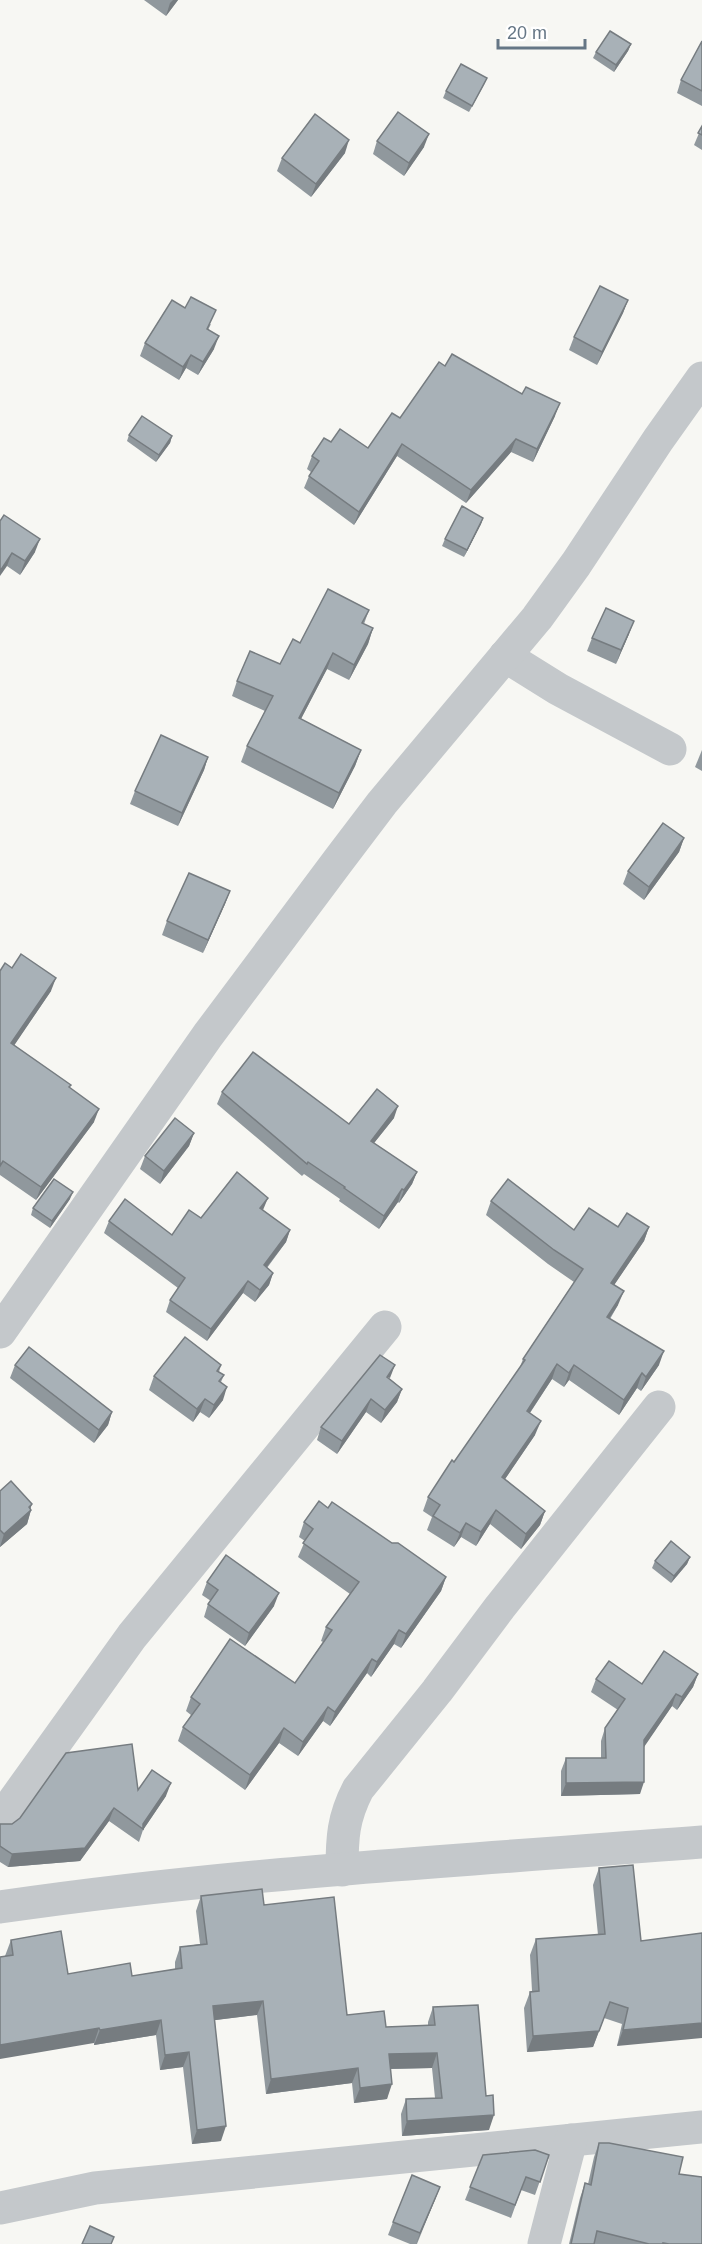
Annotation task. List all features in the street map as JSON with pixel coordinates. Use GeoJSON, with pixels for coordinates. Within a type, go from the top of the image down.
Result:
{"type":"FeatureCollection","features":[{"type":"Feature","properties":{"kind":"street"},"geometry":{"type":"LineString","coordinates":[[0,1332],[10,1296],[382,803],[537,618],[702,378]]}},
{"type":"Feature","properties":{"kind":"street"},"geometry":{"type":"LineString","coordinates":[[505,656],[558,689],[670,749]]}},
{"type":"Feature","properties":{"kind":"street"},"geometry":{"type":"LineString","coordinates":[[0,1820],[132,1636],[385,1327]]}},
{"type":"Feature","properties":{"kind":"street"},"geometry":{"type":"LineString","coordinates":[[342,1870],[344,1822],[358,1789],[438,1691],[500,1607],[659,1407]]}},
{"type":"Feature","properties":{"kind":"street"},"geometry":{"type":"LineString","coordinates":[[0,1907],[94,1893],[342,1870],[702,1842]]}},
{"type":"Feature","properties":{"kind":"street"},"geometry":{"type":"LineString","coordinates":[[0,2208],[95,2188],[702,2127]]}},
{"type":"Feature","properties":{"kind":"street"},"geometry":{"type":"LineString","coordinates":[[544,2244],[571,2140]]}},
{"type":"Feature","properties":{"kind":"building"},"geometry":{"type":"Polygon","coordinates":[[[610,31],[631,44],[616,65],[596,52],[610,31]]]}},
{"type":"Feature","properties":{"kind":"building"},"geometry":{"type":"Polygon","coordinates":[[[702,41],[702,91],[681,80],[702,41]]]}},
{"type":"Feature","properties":{"kind":"building"},"geometry":{"type":"Polygon","coordinates":[[[461,64],[487,78],[472,106],[446,91],[461,64]]]}},
{"type":"Feature","properties":{"kind":"building"},"geometry":{"type":"Polygon","coordinates":[[[398,112],[429,134],[409,163],[377,141],[398,112]]]}},
{"type":"Feature","properties":{"kind":"building"},"geometry":{"type":"Polygon","coordinates":[[[315,114],[349,140],[316,184],[282,158],[315,114]]]}},
{"type":"Feature","properties":{"kind":"building"},"geometry":{"type":"Polygon","coordinates":[[[600,286],[628,300],[602,352],[574,337],[600,286]]]}},
{"type":"Feature","properties":{"kind":"building"},"geometry":{"type":"Polygon","coordinates":[[[191,297],[216,310],[207,329],[219,336],[203,362],[191,355],[183,367],[145,343],[172,300],[185,308],[191,297]]]}},
{"type":"Feature","properties":{"kind":"building"},"geometry":{"type":"Polygon","coordinates":[[[452,354],[522,394],[526,387],[560,403],[537,449],[516,439],[471,490],[402,444],[359,512],[309,476],[319,461],[312,456],[324,438],[331,442],[340,429],[368,448],[392,413],[400,418],[439,362],[445,366],[452,354]]]}},
{"type":"Feature","properties":{"kind":"building"},"geometry":{"type":"Polygon","coordinates":[[[142,416],[172,436],[159,455],[129,435],[142,416]]]}},
{"type":"Feature","properties":{"kind":"building"},"geometry":{"type":"Polygon","coordinates":[[[462,506],[483,518],[467,550],[445,539],[462,506]]]}},
{"type":"Feature","properties":{"kind":"building"},"geometry":{"type":"Polygon","coordinates":[[[4,515],[40,539],[25,561],[12,553],[0,571],[0,521],[4,515]]]}},
{"type":"Feature","properties":{"kind":"building"},"geometry":{"type":"Polygon","coordinates":[[[328,589],[369,610],[362,623],[373,628],[354,665],[333,653],[299,718],[361,750],[339,793],[247,746],[273,696],[237,681],[250,651],[280,664],[293,639],[300,643],[328,589]]]}},
{"type":"Feature","properties":{"kind":"building"},"geometry":{"type":"Polygon","coordinates":[[[606,608],[634,621],[621,650],[592,638],[606,608]]]}},
{"type":"Feature","properties":{"kind":"building"},"geometry":{"type":"Polygon","coordinates":[[[161,735],[208,757],[182,813],[135,791],[161,735]]]}},
{"type":"Feature","properties":{"kind":"building"},"geometry":{"type":"Polygon","coordinates":[[[663,823],[684,838],[649,887],[628,871],[663,823]]]}},
{"type":"Feature","properties":{"kind":"building"},"geometry":{"type":"Polygon","coordinates":[[[189,873],[230,891],[208,940],[167,921],[189,873]]]}},
{"type":"Feature","properties":{"kind":"building"},"geometry":{"type":"Polygon","coordinates":[[[21,954],[56,978],[11,1043],[71,1085],[69,1087],[99,1109],[41,1187],[3,1161],[0,1166],[0,971],[5,963],[12,968],[21,954]]]}},
{"type":"Feature","properties":{"kind":"building"},"geometry":{"type":"Polygon","coordinates":[[[253,1052],[349,1124],[377,1089],[398,1106],[371,1141],[417,1172],[404,1190],[402,1189],[384,1216],[308,1162],[307,1164],[222,1092],[253,1052]]]}},
{"type":"Feature","properties":{"kind":"building"},"geometry":{"type":"Polygon","coordinates":[[[175,1118],[194,1133],[164,1171],[145,1156],[175,1118]]]}},
{"type":"Feature","properties":{"kind":"building"},"geometry":{"type":"Polygon","coordinates":[[[237,1172],[268,1198],[260,1208],[290,1230],[264,1265],[273,1273],[260,1290],[248,1281],[211,1329],[170,1300],[185,1278],[109,1221],[125,1199],[172,1235],[189,1210],[201,1218],[237,1172]]]}},
{"type":"Feature","properties":{"kind":"building"},"geometry":{"type":"Polygon","coordinates":[[[54,1179],[73,1192],[52,1221],[33,1208],[54,1179]]]}},
{"type":"Feature","properties":{"kind":"building"},"geometry":{"type":"Polygon","coordinates":[[[508,1179],[574,1230],[589,1208],[618,1227],[627,1213],[649,1227],[611,1283],[624,1291],[607,1317],[664,1351],[646,1377],[642,1373],[624,1400],[574,1365],[569,1373],[557,1364],[527,1411],[541,1421],[502,1477],[545,1511],[526,1534],[496,1510],[481,1532],[466,1523],[460,1533],[433,1516],[440,1505],[428,1497],[525,1360],[523,1359],[583,1269],[554,1250],[491,1201],[508,1179]]]}},
{"type":"Feature","properties":{"kind":"building"},"geometry":{"type":"Polygon","coordinates":[[[185,1337],[221,1365],[217,1371],[224,1375],[219,1381],[227,1387],[214,1405],[205,1399],[197,1409],[154,1376],[185,1337]]]}},
{"type":"Feature","properties":{"kind":"building"},"geometry":{"type":"Polygon","coordinates":[[[29,1347],[112,1412],[99,1430],[15,1365],[29,1347]]]}},
{"type":"Feature","properties":{"kind":"building"},"geometry":{"type":"Polygon","coordinates":[[[380,1355],[395,1365],[387,1377],[402,1389],[385,1410],[371,1399],[342,1441],[321,1427],[380,1355]]]}},
{"type":"Feature","properties":{"kind":"building"},"geometry":{"type":"Polygon","coordinates":[[[11,1481],[32,1504],[29,1507],[31,1510],[4,1534],[0,1530],[0,1491],[11,1481]]]}},
{"type":"Feature","properties":{"kind":"building"},"geometry":{"type":"Polygon","coordinates":[[[319,1501],[328,1508],[332,1502],[392,1543],[398,1543],[446,1577],[406,1634],[399,1630],[377,1662],[372,1659],[335,1712],[328,1707],[303,1742],[284,1728],[250,1775],[183,1727],[200,1704],[191,1697],[230,1639],[295,1683],[332,1630],[326,1627],[359,1582],[303,1543],[313,1529],[304,1522],[319,1501]]]}},
{"type":"Feature","properties":{"kind":"building"},"geometry":{"type":"Polygon","coordinates":[[[671,1541],[690,1557],[674,1576],[655,1561],[671,1541]]]}},
{"type":"Feature","properties":{"kind":"building"},"geometry":{"type":"Polygon","coordinates":[[[226,1555],[279,1593],[249,1633],[208,1604],[218,1590],[207,1582],[226,1555]]]}},
{"type":"Feature","properties":{"kind":"building"},"geometry":{"type":"Polygon","coordinates":[[[664,1651],[698,1674],[682,1697],[676,1694],[644,1740],[644,1782],[566,1783],[566,1758],[606,1758],[605,1728],[625,1699],[596,1679],[609,1661],[642,1684],[664,1651]]]}},
{"type":"Feature","properties":{"kind":"building"},"geometry":{"type":"Polygon","coordinates":[[[132,1744],[138,1790],[152,1770],[171,1783],[143,1824],[143,1829],[114,1808],[85,1848],[12,1854],[0,1846],[0,1824],[12,1824],[20,1818],[66,1753],[132,1744]]]}},
{"type":"Feature","properties":{"kind":"building"},"geometry":{"type":"Polygon","coordinates":[[[633,1865],[641,1941],[702,1933],[702,2023],[623,2030],[628,2008],[610,2002],[599,2031],[533,2036],[530,1992],[539,1991],[536,1939],[605,1934],[599,1868],[633,1865]]]}},
{"type":"Feature","properties":{"kind":"building"},"geometry":{"type":"Polygon","coordinates":[[[262,1889],[264,1905],[334,1897],[347,2015],[384,2011],[386,2027],[435,2025],[433,2007],[478,2005],[486,2096],[493,2095],[494,2115],[407,2121],[406,2099],[442,2098],[437,2053],[389,2054],[392,2084],[360,2088],[358,2068],[271,2079],[263,2001],[213,2006],[226,2126],[197,2130],[189,2052],[165,2055],[161,2020],[0,2045],[0,1957],[13,1955],[11,1940],[61,1931],[68,1974],[130,1963],[132,1976],[182,1968],[180,1947],[207,1944],[201,1896],[262,1889]]]}},
{"type":"Feature","properties":{"kind":"building"},"geometry":{"type":"Polygon","coordinates":[[[599,2143],[683,2157],[679,2174],[702,2177],[702,2244],[649,2244],[597,2231],[594,2244],[571,2244],[585,2183],[591,2185],[599,2143]]]}},
{"type":"Feature","properties":{"kind":"building"},"geometry":{"type":"Polygon","coordinates":[[[535,2150],[549,2155],[540,2182],[526,2177],[515,2205],[470,2187],[483,2155],[535,2150]]]}},
{"type":"Feature","properties":{"kind":"building"},"geometry":{"type":"Polygon","coordinates":[[[412,2175],[440,2187],[420,2233],[393,2222],[412,2175]]]}},
{"type":"Feature","properties":{"kind":"building"},"geometry":{"type":"Polygon","coordinates":[[[90,2226],[114,2237],[111,2244],[82,2244],[90,2226]]]}}]}
